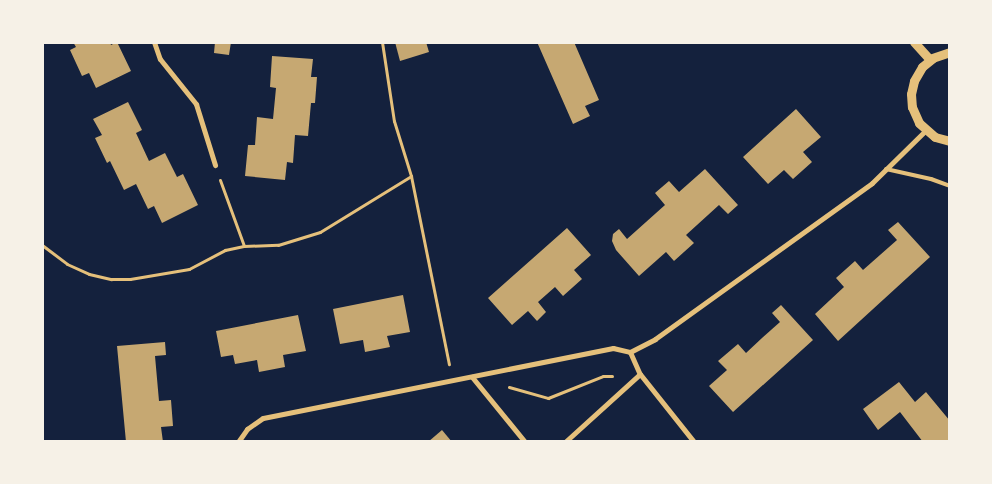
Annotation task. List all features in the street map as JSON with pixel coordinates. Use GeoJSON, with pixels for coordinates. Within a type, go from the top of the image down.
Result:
{"type":"FeatureCollection","features":[{"type":"Feature","properties":{"kind":"street"},"geometry":{"type":"LineString","coordinates":[[154,42],[160,60],[196,104],[215,165]]}},
{"type":"Feature","properties":{"kind":"street"},"geometry":{"type":"LineString","coordinates":[[914,42],[930,60]]}},
{"type":"Feature","properties":{"kind":"street"},"geometry":{"type":"LineString","coordinates":[[950,52],[930,60],[917,75],[911,94],[914,114],[926,130],[935,137],[950,141]]}},
{"type":"Feature","properties":{"kind":"street"},"geometry":{"type":"LineString","coordinates":[[238,442],[247,429],[263,418],[451,382],[613,348],[630,352],[655,339],[872,183],[926,130]]}},
{"type":"Feature","properties":{"kind":"street"},"geometry":{"type":"LineString","coordinates":[[630,352],[640,374],[694,442]]}},
{"type":"Feature","properties":{"kind":"street"},"geometry":{"type":"LineString","coordinates":[[565,442],[640,374]]}},
{"type":"Feature","properties":{"kind":"street"},"geometry":{"type":"LineString","coordinates":[[472,377],[525,442]]}},
{"type":"Feature","properties":{"kind":"lane"},"geometry":{"type":"LineString","coordinates":[[886,169],[932,179],[950,186]]}},
{"type":"Feature","properties":{"kind":"path"},"geometry":{"type":"LineString","coordinates":[[382,42],[394,121],[411,176],[451,382]]}},
{"type":"Feature","properties":{"kind":"path"},"geometry":{"type":"LineString","coordinates":[[215,165],[244,246]]}},
{"type":"Feature","properties":{"kind":"path"},"geometry":{"type":"LineString","coordinates":[[42,246],[66,264],[88,274],[111,279],[130,279],[189,269],[225,250],[244,246],[278,245],[320,232],[411,176]]}},
{"type":"Feature","properties":{"kind":"path"},"geometry":{"type":"LineString","coordinates":[[472,377],[548,398],[603,376],[640,374]]}},
{"type":"Feature","properties":{"kind":"building"},"geometry":{"type":"Polygon","coordinates":[[[73,42],[110,42],[111,45],[117,42],[131,71],[96,88],[89,73],[82,76],[70,50],[76,47],[73,42]]]}},
{"type":"Feature","properties":{"kind":"building"},"geometry":{"type":"Polygon","coordinates":[[[215,42],[231,42],[229,55],[214,53],[215,42]]]}},
{"type":"Feature","properties":{"kind":"building"},"geometry":{"type":"Polygon","coordinates":[[[395,42],[426,42],[429,52],[400,61],[395,42]]]}},
{"type":"Feature","properties":{"kind":"building"},"geometry":{"type":"Polygon","coordinates":[[[537,42],[574,42],[599,100],[585,106],[590,116],[573,124],[537,42]]]}},
{"type":"Feature","properties":{"kind":"building"},"geometry":{"type":"Polygon","coordinates":[[[272,56],[313,59],[311,77],[317,77],[315,103],[311,103],[308,136],[295,135],[293,163],[287,162],[285,180],[245,176],[248,145],[255,145],[257,117],[273,119],[276,88],[270,87],[272,56]]]}},
{"type":"Feature","properties":{"kind":"building"},"geometry":{"type":"Polygon","coordinates":[[[128,102],[142,130],[136,133],[149,161],[165,153],[177,177],[183,174],[198,205],[162,223],[154,206],[148,209],[136,184],[124,190],[110,161],[107,163],[95,138],[102,135],[93,119],[128,102]]]}},
{"type":"Feature","properties":{"kind":"building"},"geometry":{"type":"Polygon","coordinates":[[[796,109],[821,137],[803,152],[812,162],[793,179],[784,170],[768,184],[743,157],[796,109]]]}},
{"type":"Feature","properties":{"kind":"building"},"geometry":{"type":"Polygon","coordinates":[[[705,169],[738,205],[728,214],[719,205],[686,235],[694,243],[674,261],[666,252],[639,276],[616,250],[612,241],[613,234],[619,229],[627,239],[665,205],[655,193],[669,181],[679,192],[705,169]]]}},
{"type":"Feature","properties":{"kind":"building"},"geometry":{"type":"Polygon","coordinates":[[[898,222],[930,257],[838,341],[815,314],[844,287],[836,278],[855,261],[863,270],[897,240],[888,230],[898,222]]]}},
{"type":"Feature","properties":{"kind":"building"},"geometry":{"type":"Polygon","coordinates":[[[567,228],[591,255],[574,270],[582,279],[563,296],[555,287],[538,302],[546,312],[537,321],[528,311],[512,325],[488,298],[567,228]]]}},
{"type":"Feature","properties":{"kind":"building"},"geometry":{"type":"Polygon","coordinates":[[[403,295],[410,332],[387,336],[390,347],[365,352],[363,340],[340,344],[333,309],[403,295]]]}},
{"type":"Feature","properties":{"kind":"building"},"geometry":{"type":"Polygon","coordinates":[[[781,305],[813,340],[733,412],[709,386],[727,370],[718,361],[738,344],[746,353],[780,322],[772,313],[781,305]]]}},
{"type":"Feature","properties":{"kind":"building"},"geometry":{"type":"Polygon","coordinates":[[[298,315],[306,351],[283,355],[285,367],[259,372],[257,360],[235,364],[233,355],[221,357],[216,331],[298,315]]]}},
{"type":"Feature","properties":{"kind":"building"},"geometry":{"type":"Polygon","coordinates":[[[165,342],[166,355],[155,356],[159,401],[171,400],[173,426],[161,427],[163,442],[126,442],[117,346],[165,342]]]}},
{"type":"Feature","properties":{"kind":"building"},"geometry":{"type":"Polygon","coordinates":[[[899,382],[915,402],[926,392],[950,421],[950,442],[923,442],[900,412],[878,430],[863,409],[899,382]]]}},
{"type":"Feature","properties":{"kind":"building"},"geometry":{"type":"Polygon","coordinates":[[[442,430],[452,442],[428,442],[442,430]]]}}]}
